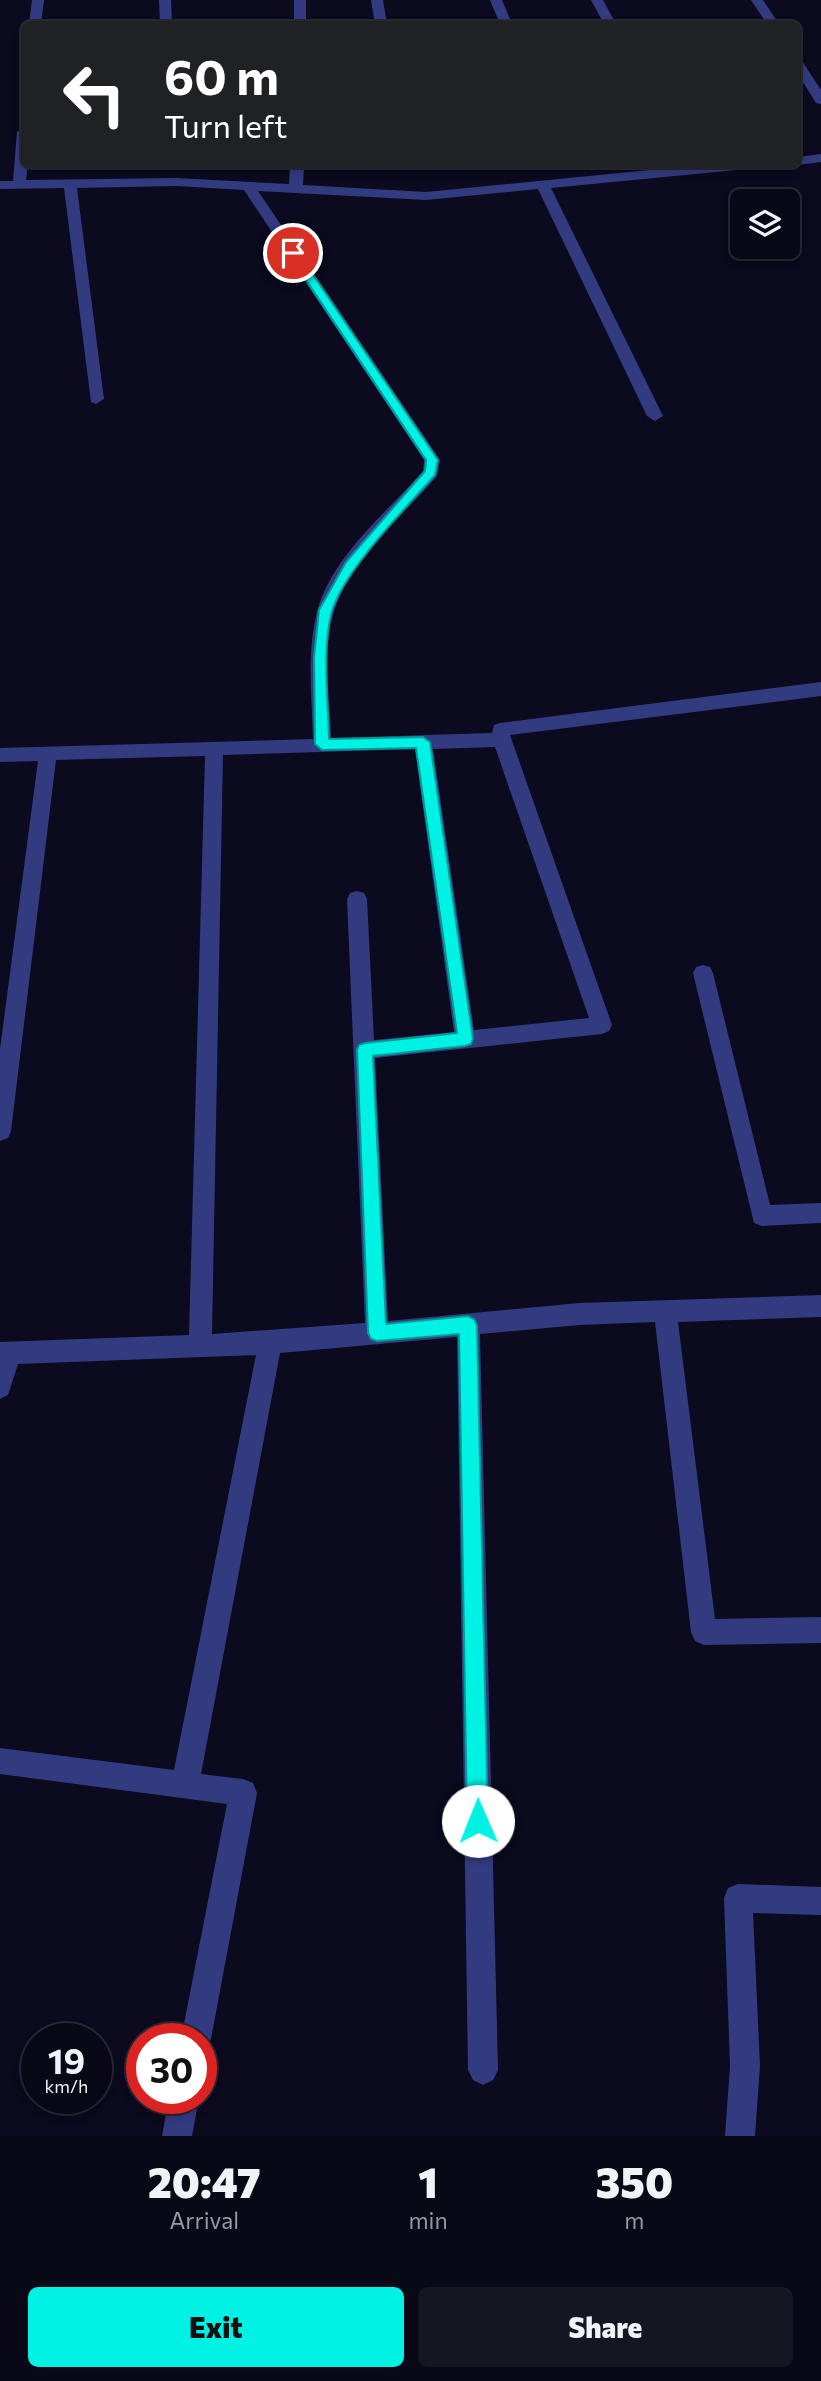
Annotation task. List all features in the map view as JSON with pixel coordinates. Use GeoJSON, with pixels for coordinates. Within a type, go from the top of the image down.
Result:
{"type":"FeatureCollection","features":[{"type":"Feature","properties":{"kind":"street"},"geometry":{"type":"LineString","coordinates":[[35,21],[38,0]]}},
{"type":"Feature","properties":{"kind":"street"},"geometry":{"type":"LineString","coordinates":[[165,0],[166,21]]}},
{"type":"Feature","properties":{"kind":"street"},"geometry":{"type":"LineString","coordinates":[[300,0],[300,21]]}},
{"type":"Feature","properties":{"kind":"street"},"geometry":{"type":"LineString","coordinates":[[377,0],[380,21]]}},
{"type":"Feature","properties":{"kind":"street"},"geometry":{"type":"LineString","coordinates":[[496,0],[505,21]]}},
{"type":"Feature","properties":{"kind":"street"},"geometry":{"type":"LineString","coordinates":[[597,0],[608,21]]}},
{"type":"Feature","properties":{"kind":"street"},"geometry":{"type":"LineString","coordinates":[[757,0],[771,21]]}},
{"type":"Feature","properties":{"kind":"street"},"geometry":{"type":"LineString","coordinates":[[801,69],[821,100]]}},
{"type":"Feature","properties":{"kind":"street"},"geometry":{"type":"LineString","coordinates":[[801,161],[821,159]]}},
{"type":"Feature","properties":{"kind":"street"},"geometry":{"type":"LineString","coordinates":[[19,185],[21,164]]}},
{"type":"Feature","properties":{"kind":"street"},"geometry":{"type":"LineString","coordinates":[[175,168],[176,182]]}},
{"type":"Feature","properties":{"kind":"street"},"geometry":{"type":"LineString","coordinates":[[296,188],[297,168]]}},
{"type":"Feature","properties":{"kind":"street"},"geometry":{"type":"LineString","coordinates":[[568,168],[574,182]]}},
{"type":"Feature","properties":{"kind":"street"},"geometry":{"type":"LineString","coordinates":[[0,185],[176,182],[426,196],[689,168]]}},
{"type":"Feature","properties":{"kind":"street"},"geometry":{"type":"LineString","coordinates":[[70,184],[96,399]]}},
{"type":"Feature","properties":{"kind":"street"},"geometry":{"type":"LineString","coordinates":[[543,185],[655,415]]}},
{"type":"Feature","properties":{"kind":"street"},"geometry":{"type":"LineString","coordinates":[[248,186],[432,460],[431,472],[350,565],[326,610],[321,657],[322,744]]}},
{"type":"Feature","properties":{"kind":"street"},"geometry":{"type":"LineString","coordinates":[[365,1050],[601,1025],[500,730],[821,689]]}},
{"type":"Feature","properties":{"kind":"street"},"geometry":{"type":"LineString","coordinates":[[0,755],[502,740]]}},
{"type":"Feature","properties":{"kind":"street"},"geometry":{"type":"LineString","coordinates":[[423,742],[465,1039]]}},
{"type":"Feature","properties":{"kind":"street"},"geometry":{"type":"LineString","coordinates":[[200,1347],[214,747]]}},
{"type":"Feature","properties":{"kind":"street"},"geometry":{"type":"LineString","coordinates":[[0,1131],[48,753]]}},
{"type":"Feature","properties":{"kind":"street"},"geometry":{"type":"LineString","coordinates":[[357,899],[377,1333]]}},
{"type":"Feature","properties":{"kind":"street"},"geometry":{"type":"LineString","coordinates":[[703,973],[762,1216],[821,1213]]}},
{"type":"Feature","properties":{"kind":"street"},"geometry":{"type":"LineString","coordinates":[[0,1387],[5,1353],[270,1343],[579,1314],[821,1306]]}},
{"type":"Feature","properties":{"kind":"street"},"geometry":{"type":"LineString","coordinates":[[665,1311],[704,1632],[821,1630]]}},
{"type":"Feature","properties":{"kind":"street"},"geometry":{"type":"LineString","coordinates":[[468,1325],[482,2070]]}},
{"type":"Feature","properties":{"kind":"street"},"geometry":{"type":"LineString","coordinates":[[185,1785],[270,1343]]}},
{"type":"Feature","properties":{"kind":"street"},"geometry":{"type":"LineString","coordinates":[[0,1761],[243,1793],[198,2023]]}},
{"type":"Feature","properties":{"kind":"street"},"geometry":{"type":"LineString","coordinates":[[740,2136],[745,2066],[738,1898],[821,1901]]}},
{"type":"Feature","properties":{"kind":"street"},"geometry":{"type":"LineString","coordinates":[[177,2136],[181,2114]]}},
{"type":"Feature","properties":{"kind":"route"},"geometry":{"type":"LineString","coordinates":[[293,253],[432,460],[431,472],[350,565],[326,610],[321,657],[322,744],[423,742],[427,769],[465,1039],[365,1050],[377,1333],[468,1325],[478,1821]]}}]}
